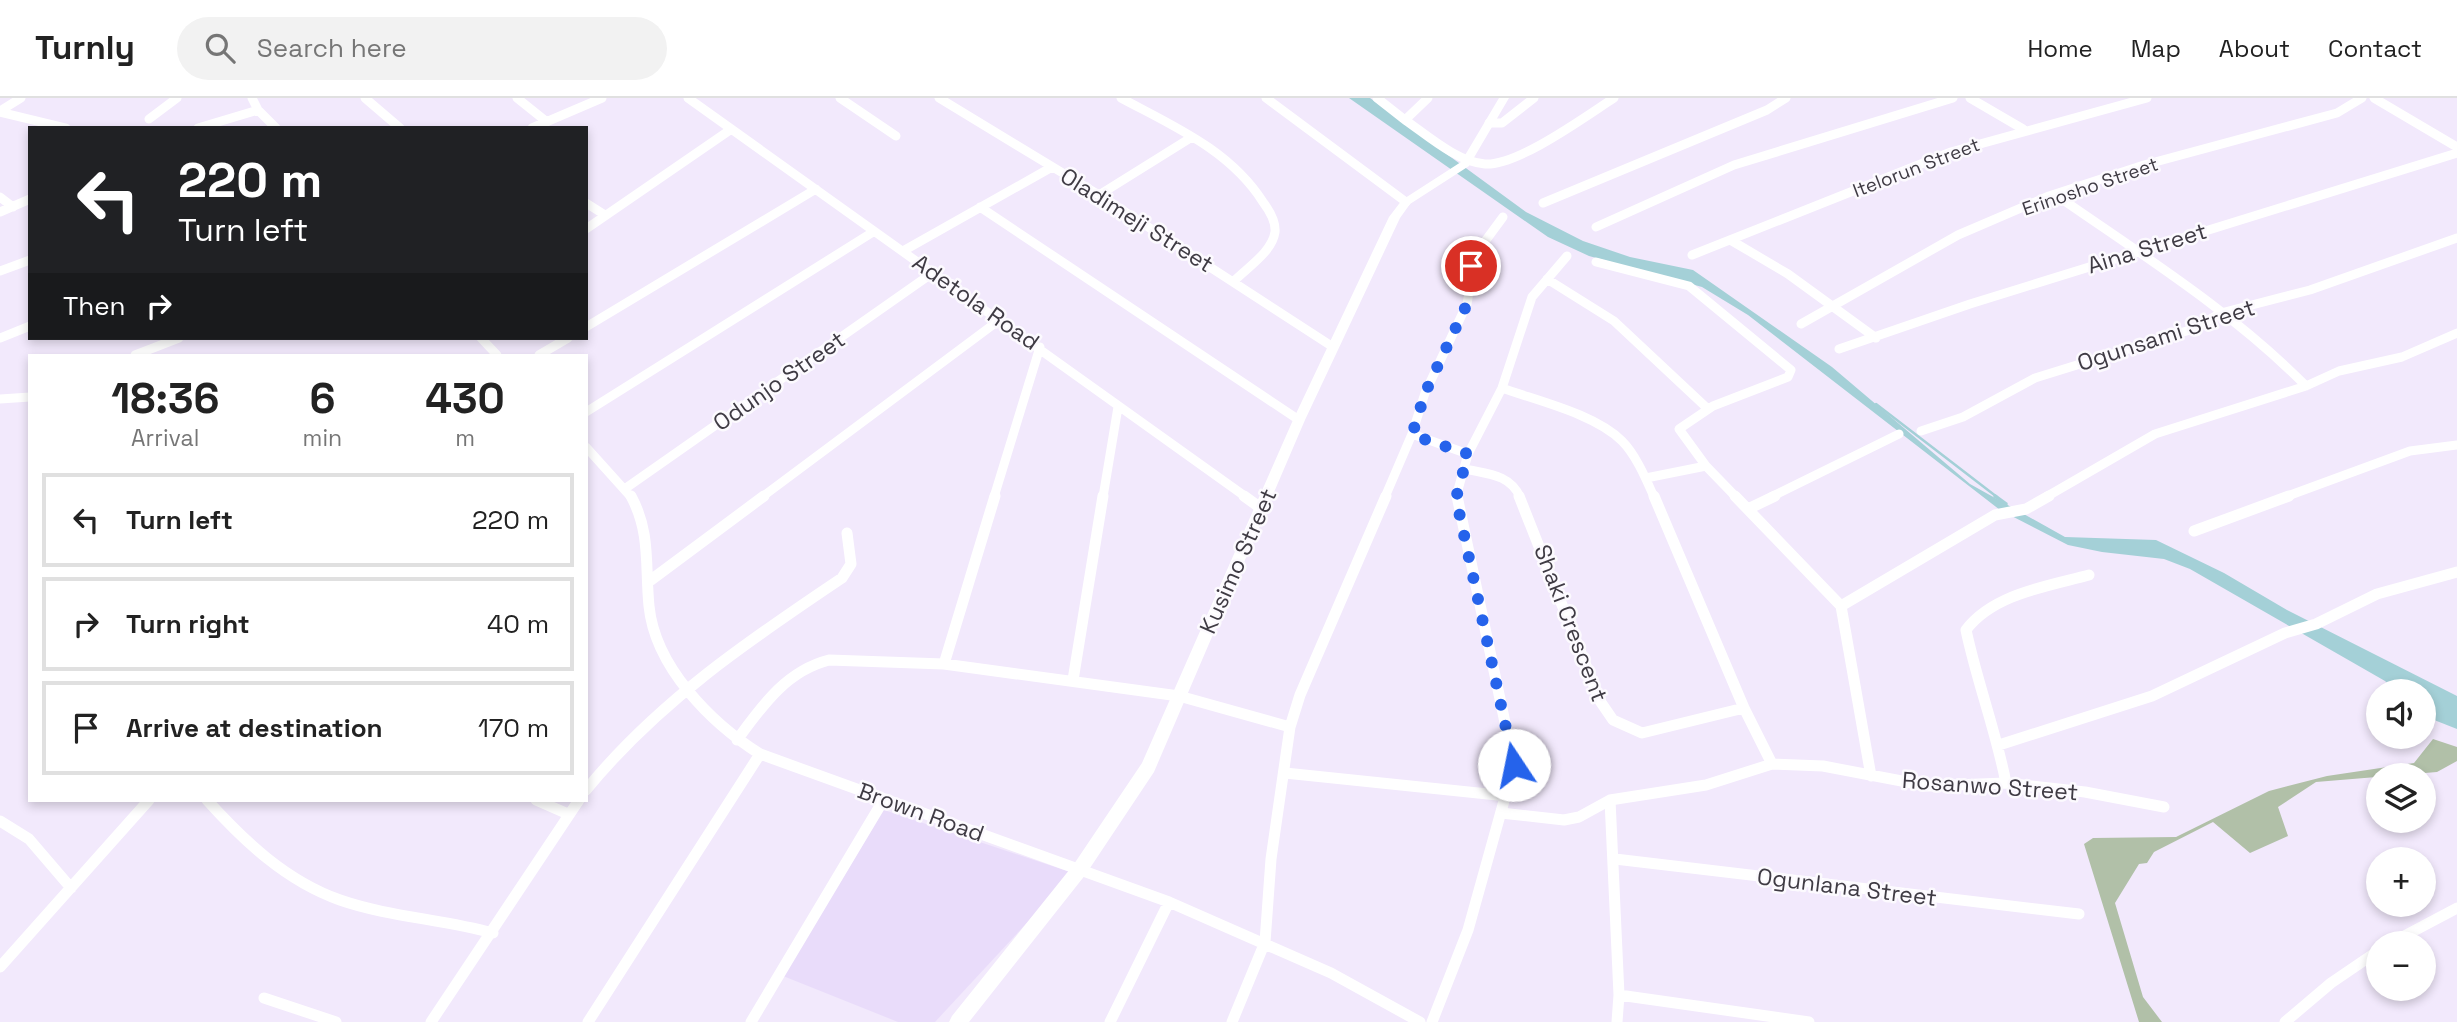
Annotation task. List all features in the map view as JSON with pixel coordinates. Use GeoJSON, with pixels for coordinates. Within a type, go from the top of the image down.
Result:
{"type":"FeatureCollection","features":[{"type":"Feature","properties":{"kind":"street"},"geometry":{"type":"LineString","coordinates":[[0,111],[22,98]]}},
{"type":"Feature","properties":{"kind":"street"},"geometry":{"type":"LineString","coordinates":[[149,119],[177,98]]}},
{"type":"Feature","properties":{"kind":"street"},"geometry":{"type":"LineString","coordinates":[[252,98],[258,110],[274,126]]}},
{"type":"Feature","properties":{"kind":"street"},"geometry":{"type":"LineString","coordinates":[[365,98],[398,126]]}},
{"type":"Feature","properties":{"kind":"street"},"geometry":{"type":"LineString","coordinates":[[517,98],[547,122]]}},
{"type":"Feature","properties":{"kind":"street"},"geometry":{"type":"LineString","coordinates":[[537,126],[602,98]]}},
{"type":"Feature","properties":{"kind":"street","name":"Adetola Road"},"geometry":{"type":"LineString","coordinates":[[688,98],[903,251],[931,274],[1040,347],[1118,407],[1262,509]]}},
{"type":"Feature","properties":{"kind":"street"},"geometry":{"type":"LineString","coordinates":[[840,98],[896,136]]}},
{"type":"Feature","properties":{"kind":"street"},"geometry":{"type":"LineString","coordinates":[[942,100],[960,98]]}},
{"type":"Feature","properties":{"kind":"street"},"geometry":{"type":"LineString","coordinates":[[1121,98],[1222,155],[1242,173],[1261,197],[1275,223],[1270,242],[1234,281]]}},
{"type":"Feature","properties":{"kind":"street"},"geometry":{"type":"LineString","coordinates":[[1266,98],[1406,202]]}},
{"type":"Feature","properties":{"kind":"street"},"geometry":{"type":"LineString","coordinates":[[1405,120],[1428,98]]}},
{"type":"Feature","properties":{"kind":"street","name":"Kusimo Street"},"geometry":{"type":"LineString","coordinates":[[958,1022],[1080,870],[1148,767],[1299,420],[1385,236],[1406,202],[1451,175],[1466,161],[1504,98]]}},
{"type":"Feature","properties":{"kind":"street"},"geometry":{"type":"LineString","coordinates":[[1489,123],[1502,123],[1534,98]]}},
{"type":"Feature","properties":{"kind":"street"},"geometry":{"type":"LineString","coordinates":[[1377,99],[1466,161],[1490,164],[1515,156],[1614,98]]}},
{"type":"Feature","properties":{"kind":"street"},"geometry":{"type":"LineString","coordinates":[[1543,203],[1767,110],[1786,98]]}},
{"type":"Feature","properties":{"kind":"street"},"geometry":{"type":"LineString","coordinates":[[1595,227],[1734,165],[1953,98]]}},
{"type":"Feature","properties":{"kind":"street"},"geometry":{"type":"LineString","coordinates":[[1970,98],[2023,129]]}},
{"type":"Feature","properties":{"kind":"street","name":"Itelorun Street"},"geometry":{"type":"LineString","coordinates":[[1692,255],[1732,241],[1913,165],[2023,129],[2057,123],[2147,98]]}},
{"type":"Feature","properties":{"kind":"street","name":"Erinosho Street"},"geometry":{"type":"LineString","coordinates":[[1801,324],[1830,303],[1883,279],[1960,234],[2056,195],[2227,142],[2337,113],[2362,98]]}},
{"type":"Feature","properties":{"kind":"street"},"geometry":{"type":"LineString","coordinates":[[2374,98],[2457,147]]}},
{"type":"Feature","properties":{"kind":"street","name":"Oladimeji Street"},"geometry":{"type":"LineString","coordinates":[[942,100],[1099,195],[1333,347]]}},
{"type":"Feature","properties":{"kind":"street"},"geometry":{"type":"LineString","coordinates":[[205,126],[258,110]]}},
{"type":"Feature","properties":{"kind":"street"},"geometry":{"type":"LineString","coordinates":[[0,111],[58,126]]}},
{"type":"Feature","properties":{"kind":"street"},"geometry":{"type":"LineString","coordinates":[[588,228],[730,130]]}},
{"type":"Feature","properties":{"kind":"street"},"geometry":{"type":"LineString","coordinates":[[1099,195],[1192,137]]}},
{"type":"Feature","properties":{"kind":"street","name":"Aina Street"},"geometry":{"type":"LineString","coordinates":[[1839,349],[1876,338],[1922,319],[2136,251],[2457,153]]}},
{"type":"Feature","properties":{"kind":"street"},"geometry":{"type":"LineString","coordinates":[[903,251],[1052,167]]}},
{"type":"Feature","properties":{"kind":"street"},"geometry":{"type":"LineString","coordinates":[[588,326],[816,189]]}},
{"type":"Feature","properties":{"kind":"street"},"geometry":{"type":"LineString","coordinates":[[2056,195],[2221,313],[2284,362],[2306,386]]}},
{"type":"Feature","properties":{"kind":"street"},"geometry":{"type":"LineString","coordinates":[[0,197],[13,206]]}},
{"type":"Feature","properties":{"kind":"street"},"geometry":{"type":"LineString","coordinates":[[0,212],[28,200]]}},
{"type":"Feature","properties":{"kind":"street"},"geometry":{"type":"LineString","coordinates":[[588,204],[605,215]]}},
{"type":"Feature","properties":{"kind":"street"},"geometry":{"type":"LineString","coordinates":[[980,207],[1299,420]]}},
{"type":"Feature","properties":{"kind":"street"},"geometry":{"type":"LineString","coordinates":[[1232,1022],[1265,942],[1271,859],[1290,727],[1300,695],[1412,435],[1425,393],[1467,304],[1475,255],[1503,216]]}},
{"type":"Feature","properties":{"kind":"street"},"geometry":{"type":"LineString","coordinates":[[588,411],[873,232]]}},
{"type":"Feature","properties":{"kind":"street","name":"Ogunsami Street"},"geometry":{"type":"LineString","coordinates":[[1921,431],[1963,417],[2035,377],[2193,329],[2221,313],[2310,290],[2457,237]]}},
{"type":"Feature","properties":{"kind":"street"},"geometry":{"type":"LineString","coordinates":[[1732,241],[1830,303],[1876,338]]}},
{"type":"Feature","properties":{"kind":"street"},"geometry":{"type":"LineString","coordinates":[[1432,1022],[1468,930],[1514,765],[1456,498],[1468,454],[1503,387],[1532,297],[1567,256]]}},
{"type":"Feature","properties":{"kind":"street"},"geometry":{"type":"LineString","coordinates":[[0,271],[28,261]]}},
{"type":"Feature","properties":{"kind":"street"},"geometry":{"type":"LineString","coordinates":[[1596,262],[1689,286],[1791,370],[1788,377],[1708,409],[1682,424],[1679,429],[1706,466],[1841,606],[1871,776]]}},
{"type":"Feature","properties":{"kind":"street","name":"Odunjo Street"},"geometry":{"type":"LineString","coordinates":[[626,488],[931,274]]}},
{"type":"Feature","properties":{"kind":"street"},"geometry":{"type":"LineString","coordinates":[[1547,279],[1578,295],[1619,322],[1708,409]]}},
{"type":"Feature","properties":{"kind":"street"},"geometry":{"type":"LineString","coordinates":[[651,580],[998,321]]}},
{"type":"Feature","properties":{"kind":"street"},"geometry":{"type":"LineString","coordinates":[[0,338],[28,327]]}},
{"type":"Feature","properties":{"kind":"street"},"geometry":{"type":"LineString","coordinates":[[1841,606],[1995,515],[2026,509],[2155,434],[2306,386],[2339,371],[2402,357],[2457,333]]}},
{"type":"Feature","properties":{"kind":"street"},"geometry":{"type":"LineString","coordinates":[[138,354],[174,340]]}},
{"type":"Feature","properties":{"kind":"street"},"geometry":{"type":"LineString","coordinates":[[483,340],[496,354]]}},
{"type":"Feature","properties":{"kind":"street"},"geometry":{"type":"LineString","coordinates":[[541,354],[565,340]]}},
{"type":"Feature","properties":{"kind":"street"},"geometry":{"type":"LineString","coordinates":[[944,664],[1040,347]]}},
{"type":"Feature","properties":{"kind":"street"},"geometry":{"type":"LineString","coordinates":[[1503,387],[1598,423],[1622,442],[1646,478],[1744,708],[1772,764]]}},
{"type":"Feature","properties":{"kind":"street"},"geometry":{"type":"LineString","coordinates":[[0,398],[28,397]]}},
{"type":"Feature","properties":{"kind":"street"},"geometry":{"type":"LineString","coordinates":[[1073,680],[1118,407]]}},
{"type":"Feature","properties":{"kind":"street"},"geometry":{"type":"LineString","coordinates":[[1748,509],[1899,434]]}},
{"type":"Feature","properties":{"kind":"street"},"geometry":{"type":"LineString","coordinates":[[1412,435],[1468,454]]}},
{"type":"Feature","properties":{"kind":"street"},"geometry":{"type":"LineString","coordinates":[[2194,531],[2410,451],[2457,445]]}},
{"type":"Feature","properties":{"kind":"street","name":"Brown Road"},"geometry":{"type":"LineString","coordinates":[[588,449],[626,488],[642,521],[651,555],[649,606],[663,651],[700,708],[737,740],[760,754],[1169,902],[1265,942],[1420,1022]]}},
{"type":"Feature","properties":{"kind":"street"},"geometry":{"type":"LineString","coordinates":[[1646,478],[1706,466]]}},
{"type":"Feature","properties":{"kind":"street","name":"Shaki Crescent"},"geometry":{"type":"LineString","coordinates":[[1465,469],[1505,478],[1515,486],[1600,701],[1614,720],[1642,733],[1744,708]]}},
{"type":"Feature","properties":{"kind":"street"},"geometry":{"type":"LineString","coordinates":[[588,788],[644,722],[685,686],[842,578],[851,564],[847,533]]}},
{"type":"Feature","properties":{"kind":"street"},"geometry":{"type":"LineString","coordinates":[[1999,745],[2152,696],[2285,633],[2316,624],[2377,594],[2457,572]]}},
{"type":"Feature","properties":{"kind":"street"},"geometry":{"type":"LineString","coordinates":[[2006,783],[1999,745],[1966,638],[1969,623],[1996,604],[2089,575]]}},
{"type":"Feature","properties":{"kind":"street"},"geometry":{"type":"LineString","coordinates":[[737,740],[789,679],[818,661],[944,664],[1073,680],[1179,696],[1290,727]]}},
{"type":"Feature","properties":{"kind":"street"},"geometry":{"type":"LineString","coordinates":[[588,1022],[760,754]]}},
{"type":"Feature","properties":{"kind":"street","name":"Rosanwo Street"},"geometry":{"type":"LineString","coordinates":[[1501,813],[1564,820],[1579,817],[1610,800],[1706,785],[1772,764],[1823,766],[1927,786],[2006,783],[2085,792],[2164,807]]}},
{"type":"Feature","properties":{"kind":"street"},"geometry":{"type":"LineString","coordinates":[[1285,773],[1507,796]]}},
{"type":"Feature","properties":{"kind":"street"},"geometry":{"type":"LineString","coordinates":[[751,1022],[884,799]]}},
{"type":"Feature","properties":{"kind":"street"},"geometry":{"type":"LineString","coordinates":[[1610,800],[1615,859],[1619,995],[1617,1022]]}},
{"type":"Feature","properties":{"kind":"street"},"geometry":{"type":"LineString","coordinates":[[0,967],[147,802]]}},
{"type":"Feature","properties":{"kind":"street"},"geometry":{"type":"LineString","coordinates":[[209,802],[263,854],[302,883],[339,900],[455,922],[493,933]]}},
{"type":"Feature","properties":{"kind":"street"},"geometry":{"type":"LineString","coordinates":[[541,802],[568,814]]}},
{"type":"Feature","properties":{"kind":"street"},"geometry":{"type":"LineString","coordinates":[[431,1022],[493,933],[577,802]]}},
{"type":"Feature","properties":{"kind":"street"},"geometry":{"type":"LineString","coordinates":[[0,821],[29,839],[71,888]]}},
{"type":"Feature","properties":{"kind":"street","name":"Ogunlana Street"},"geometry":{"type":"LineString","coordinates":[[1615,859],[2079,914]]}},
{"type":"Feature","properties":{"kind":"street"},"geometry":{"type":"LineString","coordinates":[[1110,1022],[1169,902]]}},
{"type":"Feature","properties":{"kind":"street"},"geometry":{"type":"LineString","coordinates":[[2414,931],[2457,908]]}},
{"type":"Feature","properties":{"kind":"street"},"geometry":{"type":"LineString","coordinates":[[2285,1022],[2331,983],[2366,959]]}},
{"type":"Feature","properties":{"kind":"street"},"geometry":{"type":"LineString","coordinates":[[1619,995],[1809,1022]]}},
{"type":"Feature","properties":{"kind":"street"},"geometry":{"type":"LineString","coordinates":[[264,998],[336,1022]]}},
{"type":"Feature","properties":{"kind":"shaded area"},"geometry":{"type":"Polygon","coordinates":[[[1349,98],[1370,98],[1526,212],[1583,241],[1630,257],[1693,270],[1832,367],[1970,484],[2065,537],[2156,540],[2423,679],[2382,679],[2190,569],[2164,559],[2068,545],[2000,510],[1748,315],[1702,287],[1589,256],[1548,237],[1349,98]]]}},
{"type":"Feature","properties":{"kind":"shaded area"},"geometry":{"type":"Polygon","coordinates":[[[2436,685],[2457,696],[2457,729],[2436,721],[2436,685]]]}},
{"type":"Feature","properties":{"kind":"shaded area"},"geometry":{"type":"Polygon","coordinates":[[[2436,740],[2457,747],[2457,761],[2437,772],[2436,763],[2414,763],[2425,749],[2436,749],[2436,740]]]}},
{"type":"Feature","properties":{"kind":"shaded area"},"geometry":{"type":"Polygon","coordinates":[[[2366,770],[2366,778],[2316,782],[2278,807],[2288,836],[2250,853],[2213,822],[2154,852],[2147,863],[2139,864],[2115,903],[2143,997],[2162,1022],[2139,1022],[2084,844],[2093,838],[2176,837],[2269,791],[2327,776],[2366,770]]]}},
{"type":"Feature","properties":{"kind":"shaded area"},"geometry":{"type":"Polygon","coordinates":[[[884,810],[1073,873],[935,1022],[898,1022],[783,976],[884,810]]]}},
{"type":"Feature","properties":{"kind":"waterway"},"geometry":{"type":"LineString","coordinates":[[1876,404],[1997,497]]}},
{"type":"Feature","properties":{"kind":"waterway"},"geometry":{"type":"LineString","coordinates":[[1995,496],[2006,504]]}},
{"type":"Feature","properties":{"kind":"route"},"geometry":{"type":"LineString","coordinates":[[1471,266],[1467,304],[1425,393],[1412,435],[1468,454],[1456,498],[1514,765]]}}]}
